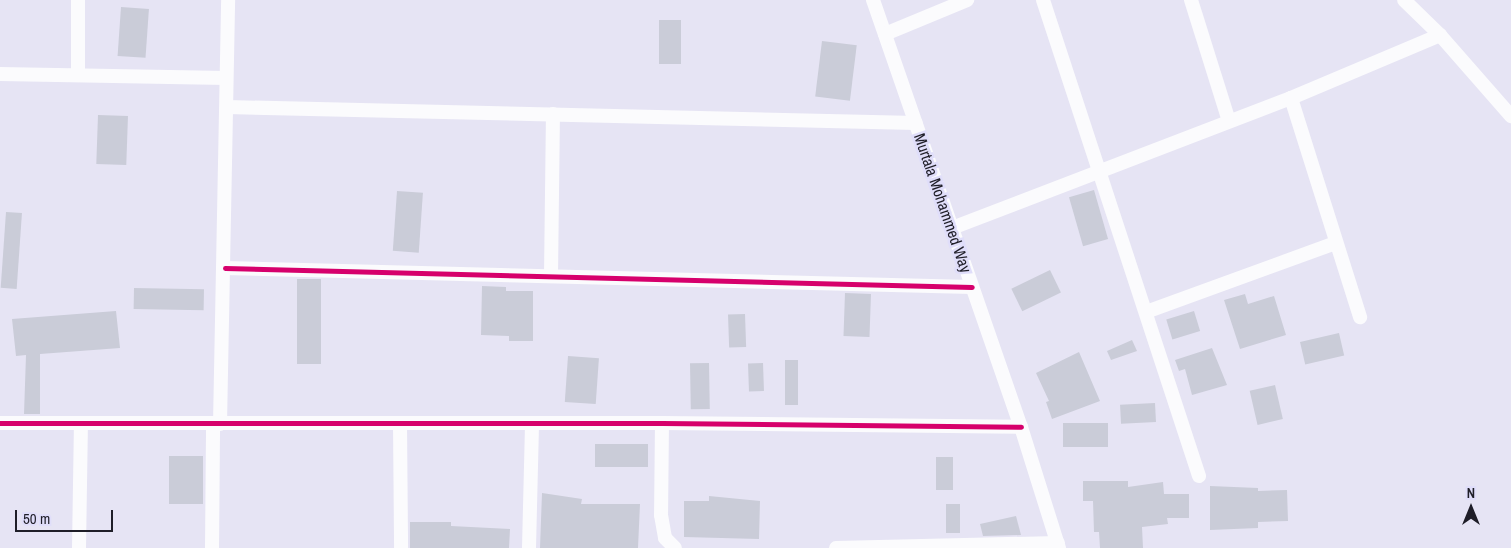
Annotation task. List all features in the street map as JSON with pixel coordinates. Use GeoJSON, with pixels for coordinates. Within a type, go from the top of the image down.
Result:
{"type":"FeatureCollection","features":[{"type":"Feature","properties":{"kind":"street"},"geometry":{"type":"LineString","coordinates":[[78,0],[78,75]]}},
{"type":"Feature","properties":{"kind":"street"},"geometry":{"type":"LineString","coordinates":[[212,548],[224,268],[228,0]]}},
{"type":"Feature","properties":{"kind":"street","name":"Murtala Mohammed Way"},"geometry":{"type":"LineString","coordinates":[[873,0],[1021,427],[1058,545]]}},
{"type":"Feature","properties":{"kind":"street"},"geometry":{"type":"LineString","coordinates":[[885,34],[967,0]]}},
{"type":"Feature","properties":{"kind":"street"},"geometry":{"type":"LineString","coordinates":[[1043,0],[1199,476]]}},
{"type":"Feature","properties":{"kind":"street"},"geometry":{"type":"LineString","coordinates":[[1191,0],[1229,121]]}},
{"type":"Feature","properties":{"kind":"street"},"geometry":{"type":"LineString","coordinates":[[1404,0],[1440,35],[1511,116]]}},
{"type":"Feature","properties":{"kind":"street"},"geometry":{"type":"LineString","coordinates":[[952,228],[1291,98],[1440,35]]}},
{"type":"Feature","properties":{"kind":"street"},"geometry":{"type":"LineString","coordinates":[[0,74],[226,78]]}},
{"type":"Feature","properties":{"kind":"street"},"geometry":{"type":"LineString","coordinates":[[1291,98],[1360,317]]}},
{"type":"Feature","properties":{"kind":"street"},"geometry":{"type":"LineString","coordinates":[[227,107],[916,123]]}},
{"type":"Feature","properties":{"kind":"street"},"geometry":{"type":"LineString","coordinates":[[551,275],[553,114]]}},
{"type":"Feature","properties":{"kind":"street"},"geometry":{"type":"LineString","coordinates":[[1146,312],[1336,243]]}},
{"type":"Feature","properties":{"kind":"street"},"geometry":{"type":"LineString","coordinates":[[224,268],[972,287]]}},
{"type":"Feature","properties":{"kind":"street"},"geometry":{"type":"LineString","coordinates":[[0,423],[662,423],[1021,427]]}},
{"type":"Feature","properties":{"kind":"street"},"geometry":{"type":"LineString","coordinates":[[662,423],[660,515],[665,538],[676,548]]}},
{"type":"Feature","properties":{"kind":"street"},"geometry":{"type":"LineString","coordinates":[[79,548],[81,424]]}},
{"type":"Feature","properties":{"kind":"street"},"geometry":{"type":"LineString","coordinates":[[400,424],[400,548]]}},
{"type":"Feature","properties":{"kind":"street"},"geometry":{"type":"LineString","coordinates":[[529,548],[532,424]]}},
{"type":"Feature","properties":{"kind":"street"},"geometry":{"type":"LineString","coordinates":[[836,548],[1058,545]]}},
{"type":"Feature","properties":{"kind":"building"},"geometry":{"type":"Polygon","coordinates":[[[121,7],[149,9],[146,58],[118,56],[121,7]]]}},
{"type":"Feature","properties":{"kind":"building"},"geometry":{"type":"Polygon","coordinates":[[[659,20],[681,20],[681,64],[659,64],[659,20]]]}},
{"type":"Feature","properties":{"kind":"building"},"geometry":{"type":"Polygon","coordinates":[[[822,41],[857,45],[850,101],[815,97],[822,41]]]}},
{"type":"Feature","properties":{"kind":"building"},"geometry":{"type":"Polygon","coordinates":[[[98,115],[128,116],[126,165],[96,164],[98,115]]]}},
{"type":"Feature","properties":{"kind":"building"},"geometry":{"type":"Polygon","coordinates":[[[1094,190],[1108,239],[1083,246],[1069,197],[1094,190]]]}},
{"type":"Feature","properties":{"kind":"building"},"geometry":{"type":"Polygon","coordinates":[[[397,191],[423,193],[419,253],[393,251],[397,191]]]}},
{"type":"Feature","properties":{"kind":"building"},"geometry":{"type":"Polygon","coordinates":[[[6,212],[22,213],[17,289],[1,288],[6,212]]]}},
{"type":"Feature","properties":{"kind":"building"},"geometry":{"type":"Polygon","coordinates":[[[1050,270],[1061,292],[1022,311],[1011,289],[1050,270]]]}},
{"type":"Feature","properties":{"kind":"building"},"geometry":{"type":"Polygon","coordinates":[[[297,279],[321,279],[321,364],[297,364],[297,279]]]}},
{"type":"Feature","properties":{"kind":"building"},"geometry":{"type":"Polygon","coordinates":[[[482,286],[506,287],[506,291],[533,291],[533,341],[509,341],[509,336],[481,335],[482,286]]]}},
{"type":"Feature","properties":{"kind":"building"},"geometry":{"type":"Polygon","coordinates":[[[134,288],[204,289],[204,310],[134,309],[134,288]]]}},
{"type":"Feature","properties":{"kind":"building"},"geometry":{"type":"Polygon","coordinates":[[[845,293],[871,294],[869,337],[843,336],[845,293]]]}},
{"type":"Feature","properties":{"kind":"building"},"geometry":{"type":"Polygon","coordinates":[[[1245,294],[1248,304],[1274,296],[1286,335],[1240,349],[1224,300],[1245,294]]]}},
{"type":"Feature","properties":{"kind":"building"},"geometry":{"type":"Polygon","coordinates":[[[116,311],[120,348],[40,354],[40,414],[24,414],[26,355],[16,356],[12,319],[116,311]]]}},
{"type":"Feature","properties":{"kind":"building"},"geometry":{"type":"Polygon","coordinates":[[[1194,311],[1200,331],[1172,340],[1166,319],[1194,311]]]}},
{"type":"Feature","properties":{"kind":"building"},"geometry":{"type":"Polygon","coordinates":[[[745,314],[746,347],[729,348],[728,315],[745,314]]]}},
{"type":"Feature","properties":{"kind":"building"},"geometry":{"type":"Polygon","coordinates":[[[1339,333],[1344,355],[1305,364],[1300,342],[1339,333]]]}},
{"type":"Feature","properties":{"kind":"building"},"geometry":{"type":"Polygon","coordinates":[[[1132,340],[1137,351],[1111,360],[1107,351],[1132,340]]]}},
{"type":"Feature","properties":{"kind":"building"},"geometry":{"type":"Polygon","coordinates":[[[1212,348],[1227,385],[1192,395],[1185,369],[1179,371],[1175,360],[1212,348]]]}},
{"type":"Feature","properties":{"kind":"building"},"geometry":{"type":"Polygon","coordinates":[[[1079,352],[1100,401],[1052,419],[1046,402],[1049,401],[1036,373],[1079,352]]]}},
{"type":"Feature","properties":{"kind":"building"},"geometry":{"type":"Polygon","coordinates":[[[568,356],[599,358],[596,404],[565,402],[568,356]]]}},
{"type":"Feature","properties":{"kind":"building"},"geometry":{"type":"Polygon","coordinates":[[[785,360],[798,360],[798,405],[785,405],[785,360]]]}},
{"type":"Feature","properties":{"kind":"building"},"geometry":{"type":"Polygon","coordinates":[[[690,363],[709,363],[710,409],[691,409],[690,363]]]}},
{"type":"Feature","properties":{"kind":"building"},"geometry":{"type":"Polygon","coordinates":[[[763,363],[764,391],[749,392],[748,364],[763,363]]]}},
{"type":"Feature","properties":{"kind":"building"},"geometry":{"type":"Polygon","coordinates":[[[1275,385],[1283,419],[1258,425],[1250,391],[1275,385]]]}},
{"type":"Feature","properties":{"kind":"building"},"geometry":{"type":"Polygon","coordinates":[[[1155,403],[1156,422],[1121,424],[1120,405],[1155,403]]]}},
{"type":"Feature","properties":{"kind":"building"},"geometry":{"type":"Polygon","coordinates":[[[1063,423],[1108,423],[1108,447],[1063,447],[1063,423]]]}},
{"type":"Feature","properties":{"kind":"building"},"geometry":{"type":"Polygon","coordinates":[[[595,444],[648,444],[648,467],[595,467],[595,444]]]}},
{"type":"Feature","properties":{"kind":"building"},"geometry":{"type":"Polygon","coordinates":[[[169,456],[203,456],[203,504],[169,504],[169,456]]]}},
{"type":"Feature","properties":{"kind":"building"},"geometry":{"type":"Polygon","coordinates":[[[936,457],[953,457],[953,490],[936,490],[936,457]]]}},
{"type":"Feature","properties":{"kind":"building"},"geometry":{"type":"Polygon","coordinates":[[[1083,481],[1128,481],[1128,487],[1163,482],[1164,494],[1189,494],[1189,518],[1167,518],[1168,524],[1142,527],[1143,548],[1100,548],[1099,532],[1094,532],[1093,501],[1083,501],[1083,481]]]}},
{"type":"Feature","properties":{"kind":"building"},"geometry":{"type":"Polygon","coordinates":[[[1210,486],[1258,488],[1258,491],[1287,490],[1288,521],[1258,522],[1258,528],[1210,530],[1210,486]]]}},
{"type":"Feature","properties":{"kind":"building"},"geometry":{"type":"Polygon","coordinates":[[[542,493],[582,499],[581,504],[640,504],[638,548],[540,548],[542,493]]]}},
{"type":"Feature","properties":{"kind":"building"},"geometry":{"type":"Polygon","coordinates":[[[709,496],[760,501],[759,539],[684,537],[684,501],[709,501],[709,496]]]}},
{"type":"Feature","properties":{"kind":"building"},"geometry":{"type":"Polygon","coordinates":[[[946,504],[960,504],[960,533],[946,533],[946,504]]]}},
{"type":"Feature","properties":{"kind":"building"},"geometry":{"type":"Polygon","coordinates":[[[1016,516],[1021,535],[983,536],[980,524],[1016,516]]]}},
{"type":"Feature","properties":{"kind":"building"},"geometry":{"type":"Polygon","coordinates":[[[410,522],[451,522],[451,526],[510,529],[509,548],[410,548],[410,522]]]}},
{"type":"Feature","properties":{"kind":"cycle path"},"geometry":{"type":"LineString","coordinates":[[225,268],[972,287]]}},
{"type":"Feature","properties":{"kind":"cycle path"},"geometry":{"type":"LineString","coordinates":[[0,423],[662,423],[1021,427]]}}]}
